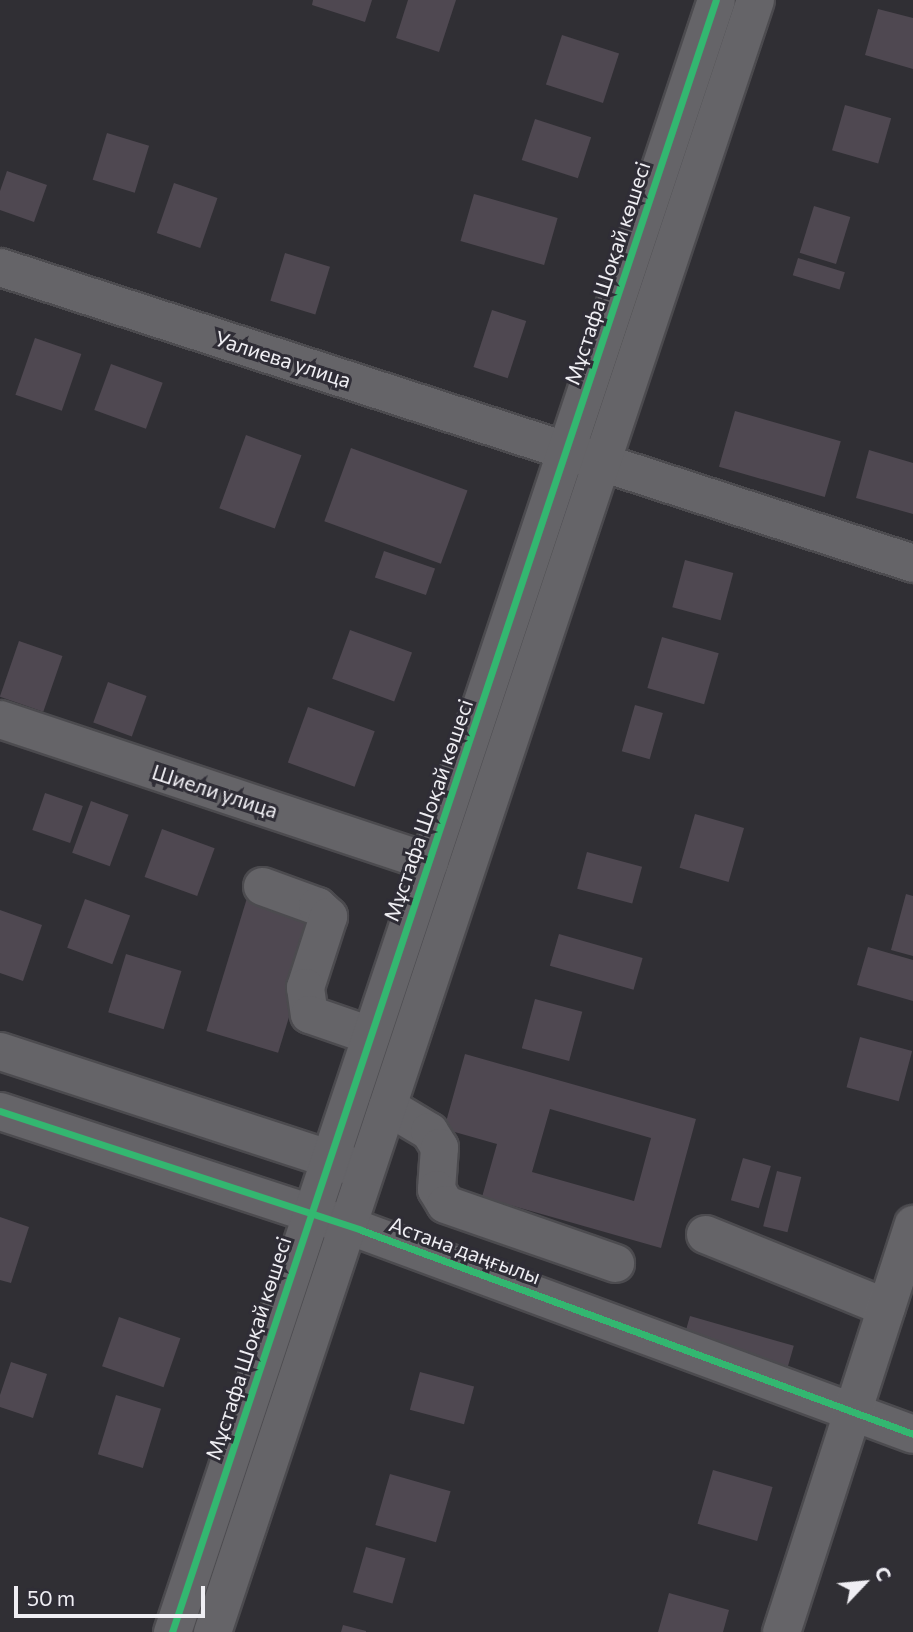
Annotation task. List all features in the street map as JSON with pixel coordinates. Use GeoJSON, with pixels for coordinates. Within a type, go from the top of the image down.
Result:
{"type":"FeatureCollection","features":[{"type":"Feature","properties":{"kind":"street"},"geometry":{"type":"LineString","coordinates":[[212,1632],[752,10],[705,3]]}},
{"type":"Feature","properties":{"kind":"street","name":"Мұстафа Шоқай көшесі"},"geometry":{"type":"LineString","coordinates":[[172,1632],[566,451],[705,3]]}},
{"type":"Feature","properties":{"kind":"street","name":"Уалиева улица"},"geometry":{"type":"LineString","coordinates":[[0,267],[913,563]]}},
{"type":"Feature","properties":{"kind":"street","name":"Шиели улица"},"geometry":{"type":"LineString","coordinates":[[0,719],[429,862]]}},
{"type":"Feature","properties":{"kind":"street"},"geometry":{"type":"LineString","coordinates":[[262,886],[317,906],[328,916],[305,987],[309,1014],[370,1035]]}},
{"type":"Feature","properties":{"kind":"street"},"geometry":{"type":"LineString","coordinates":[[0,1051],[366,1171]]}},
{"type":"Feature","properties":{"kind":"street"},"geometry":{"type":"LineString","coordinates":[[387,1105],[429,1131],[439,1147],[436,1189],[445,1203],[615,1263]]}},
{"type":"Feature","properties":{"kind":"street","name":"Астана даңғылы"},"geometry":{"type":"LineString","coordinates":[[0,1111],[347,1226],[913,1434]]}},
{"type":"Feature","properties":{"kind":"street"},"geometry":{"type":"LineString","coordinates":[[781,1632],[913,1224]]}},
{"type":"Feature","properties":{"kind":"street"},"geometry":{"type":"LineString","coordinates":[[705,1234],[886,1307]]}},
{"type":"Feature","properties":{"kind":"building"},"geometry":{"type":"Polygon","coordinates":[[[313,0],[372,0],[365,22],[312,5],[313,0]]]}},
{"type":"Feature","properties":{"kind":"building"},"geometry":{"type":"Polygon","coordinates":[[[408,0],[456,0],[439,52],[396,38],[408,0]]]}},
{"type":"Feature","properties":{"kind":"building"},"geometry":{"type":"Polygon","coordinates":[[[878,9],[913,18],[913,69],[865,55],[878,9]]]}},
{"type":"Feature","properties":{"kind":"building"},"geometry":{"type":"Polygon","coordinates":[[[562,35],[619,54],[603,103],[546,84],[562,35]]]}},
{"type":"Feature","properties":{"kind":"building"},"geometry":{"type":"Polygon","coordinates":[[[845,105],[891,118],[878,163],[832,150],[845,105]]]}},
{"type":"Feature","properties":{"kind":"building"},"geometry":{"type":"Polygon","coordinates":[[[535,119],[591,137],[578,178],[522,160],[535,119]]]}},
{"type":"Feature","properties":{"kind":"building"},"geometry":{"type":"Polygon","coordinates":[[[107,133],[149,146],[135,193],[93,180],[107,133]]]}},
{"type":"Feature","properties":{"kind":"building"},"geometry":{"type":"Polygon","coordinates":[[[7,171],[47,185],[34,222],[0,210],[0,191],[7,171]]]}},
{"type":"Feature","properties":{"kind":"building"},"geometry":{"type":"Polygon","coordinates":[[[174,183],[217,198],[200,248],[157,233],[174,183]]]}},
{"type":"Feature","properties":{"kind":"building"},"geometry":{"type":"Polygon","coordinates":[[[474,194],[558,218],[544,265],[460,241],[474,194]]]}},
{"type":"Feature","properties":{"kind":"building"},"geometry":{"type":"Polygon","coordinates":[[[814,206],[850,217],[836,264],[800,253],[814,206]]]}},
{"type":"Feature","properties":{"kind":"building"},"geometry":{"type":"Polygon","coordinates":[[[285,253],[330,267],[315,315],[270,301],[285,253]]]}},
{"type":"Feature","properties":{"kind":"building"},"geometry":{"type":"Polygon","coordinates":[[[798,258],[845,272],[840,290],[793,275],[798,258]]]}},
{"type":"Feature","properties":{"kind":"building"},"geometry":{"type":"Polygon","coordinates":[[[492,310],[526,321],[508,378],[473,367],[492,310]]]}},
{"type":"Feature","properties":{"kind":"building"},"geometry":{"type":"Polygon","coordinates":[[[35,338],[81,354],[62,411],[15,395],[35,338]]]}},
{"type":"Feature","properties":{"kind":"building"},"geometry":{"type":"Polygon","coordinates":[[[111,364],[163,383],[146,429],[94,410],[111,364]]]}},
{"type":"Feature","properties":{"kind":"building"},"geometry":{"type":"Polygon","coordinates":[[[735,411],[841,441],[825,497],[719,467],[735,411]]]}},
{"type":"Feature","properties":{"kind":"building"},"geometry":{"type":"Polygon","coordinates":[[[246,435],[301,455],[275,528],[219,508],[246,435]]]}},
{"type":"Feature","properties":{"kind":"building"},"geometry":{"type":"Polygon","coordinates":[[[351,448],[468,490],[441,564],[324,521],[351,448]]]}},
{"type":"Feature","properties":{"kind":"building"},"geometry":{"type":"Polygon","coordinates":[[[869,450],[913,463],[913,514],[856,498],[869,450]]]}},
{"type":"Feature","properties":{"kind":"building"},"geometry":{"type":"Polygon","coordinates":[[[384,551],[435,569],[426,595],[375,577],[384,551]]]}},
{"type":"Feature","properties":{"kind":"building"},"geometry":{"type":"Polygon","coordinates":[[[685,560],[733,573],[721,620],[672,607],[685,560]]]}},
{"type":"Feature","properties":{"kind":"building"},"geometry":{"type":"Polygon","coordinates":[[[350,630],[412,653],[394,701],[332,679],[350,630]]]}},
{"type":"Feature","properties":{"kind":"building"},"geometry":{"type":"Polygon","coordinates":[[[662,637],[719,653],[704,704],[647,688],[662,637]]]}},
{"type":"Feature","properties":{"kind":"building"},"geometry":{"type":"Polygon","coordinates":[[[19,641],[62,656],[43,712],[0,697],[19,641]]]}},
{"type":"Feature","properties":{"kind":"building"},"geometry":{"type":"Polygon","coordinates":[[[108,682],[147,696],[132,736],[93,722],[108,682]]]}},
{"type":"Feature","properties":{"kind":"building"},"geometry":{"type":"Polygon","coordinates":[[[635,705],[663,713],[650,759],[622,751],[635,705]]]}},
{"type":"Feature","properties":{"kind":"building"},"geometry":{"type":"Polygon","coordinates":[[[308,707],[375,731],[355,787],[288,762],[308,707]]]}},
{"type":"Feature","properties":{"kind":"building"},"geometry":{"type":"Polygon","coordinates":[[[45,793],[83,806],[70,843],[32,830],[45,793]]]}},
{"type":"Feature","properties":{"kind":"building"},"geometry":{"type":"Polygon","coordinates":[[[91,801],[129,815],[110,866],[72,853],[91,801]]]}},
{"type":"Feature","properties":{"kind":"building"},"geometry":{"type":"Polygon","coordinates":[[[695,814],[744,828],[729,882],[680,868],[695,814]]]}},
{"type":"Feature","properties":{"kind":"building"},"geometry":{"type":"Polygon","coordinates":[[[162,829],[215,848],[197,896],[145,877],[162,829]]]}},
{"type":"Feature","properties":{"kind":"building"},"geometry":{"type":"Polygon","coordinates":[[[587,852],[642,867],[632,903],[577,889],[587,852]]]}},
{"type":"Feature","properties":{"kind":"building"},"geometry":{"type":"Polygon","coordinates":[[[906,894],[913,896],[913,956],[891,950],[906,894]]]}},
{"type":"Feature","properties":{"kind":"building"},"geometry":{"type":"Polygon","coordinates":[[[247,898],[319,920],[278,1053],[206,1031],[247,898]]]}},
{"type":"Feature","properties":{"kind":"building"},"geometry":{"type":"Polygon","coordinates":[[[85,899],[130,915],[112,964],[67,948],[85,899]]]}},
{"type":"Feature","properties":{"kind":"building"},"geometry":{"type":"Polygon","coordinates":[[[0,910],[42,925],[23,981],[0,973],[0,910]]]}},
{"type":"Feature","properties":{"kind":"building"},"geometry":{"type":"Polygon","coordinates":[[[559,934],[643,958],[634,990],[550,966],[559,934]]]}},
{"type":"Feature","properties":{"kind":"building"},"geometry":{"type":"Polygon","coordinates":[[[868,947],[913,960],[913,1001],[857,985],[868,947]]]}},
{"type":"Feature","properties":{"kind":"building"},"geometry":{"type":"Polygon","coordinates":[[[126,954],[181,971],[164,1029],[108,1012],[126,954]]]}},
{"type":"Feature","properties":{"kind":"building"},"geometry":{"type":"Polygon","coordinates":[[[535,999],[582,1012],[569,1061],[522,1048],[535,999]]]}},
{"type":"Feature","properties":{"kind":"building"},"geometry":{"type":"Polygon","coordinates":[[[860,1037],[912,1051],[899,1101],[847,1087],[860,1037]]]}},
{"type":"Feature","properties":{"kind":"building"},"geometry":{"type":"Polygon","coordinates":[[[465,1054],[696,1119],[661,1248],[482,1197],[497,1144],[444,1129],[465,1054]],[[550,1109],[532,1172],[634,1201],[651,1138],[550,1109]]]}},
{"type":"Feature","properties":{"kind":"building"},"geometry":{"type":"Polygon","coordinates":[[[743,1158],[771,1166],[759,1208],[731,1200],[743,1158]]]}},
{"type":"Feature","properties":{"kind":"building"},"geometry":{"type":"Polygon","coordinates":[[[777,1171],[801,1177],[787,1232],[763,1226],[777,1171]]]}},
{"type":"Feature","properties":{"kind":"building"},"geometry":{"type":"Polygon","coordinates":[[[0,1217],[29,1227],[11,1283],[0,1280],[0,1217]]]}},
{"type":"Feature","properties":{"kind":"building"},"geometry":{"type":"Polygon","coordinates":[[[690,1316],[794,1346],[787,1371],[683,1341],[690,1316]]]}},
{"type":"Feature","properties":{"kind":"building"},"geometry":{"type":"Polygon","coordinates":[[[119,1317],[180,1338],[164,1387],[102,1366],[119,1317]]]}},
{"type":"Feature","properties":{"kind":"building"},"geometry":{"type":"Polygon","coordinates":[[[11,1362],[47,1374],[33,1418],[0,1407],[0,1395],[11,1362]]]}},
{"type":"Feature","properties":{"kind":"building"},"geometry":{"type":"Polygon","coordinates":[[[420,1372],[474,1386],[464,1424],[410,1410],[420,1372]]]}},
{"type":"Feature","properties":{"kind":"building"},"geometry":{"type":"Polygon","coordinates":[[[116,1395],[161,1409],[143,1468],[98,1454],[116,1395]]]}},
{"type":"Feature","properties":{"kind":"building"},"geometry":{"type":"Polygon","coordinates":[[[713,1470],[773,1487],[757,1541],[698,1524],[713,1470]]]}},
{"type":"Feature","properties":{"kind":"building"},"geometry":{"type":"Polygon","coordinates":[[[390,1474],[451,1491],[436,1542],[375,1525],[390,1474]]]}},
{"type":"Feature","properties":{"kind":"building"},"geometry":{"type":"Polygon","coordinates":[[[366,1547],[405,1558],[392,1603],[353,1592],[366,1547]]]}},
{"type":"Feature","properties":{"kind":"building"},"geometry":{"type":"Polygon","coordinates":[[[669,1593],[729,1610],[723,1632],[658,1632],[669,1593]]]}},
{"type":"Feature","properties":{"kind":"building"},"geometry":{"type":"Polygon","coordinates":[[[343,1625],[366,1631],[366,1632],[341,1632],[343,1625]]]}},
{"type":"Feature","properties":{"kind":"cycle path"},"geometry":{"type":"LineString","coordinates":[[172,1632],[716,0]]}},
{"type":"Feature","properties":{"kind":"cycle path"},"geometry":{"type":"LineString","coordinates":[[0,1111],[361,1230],[913,1434]]}}]}
